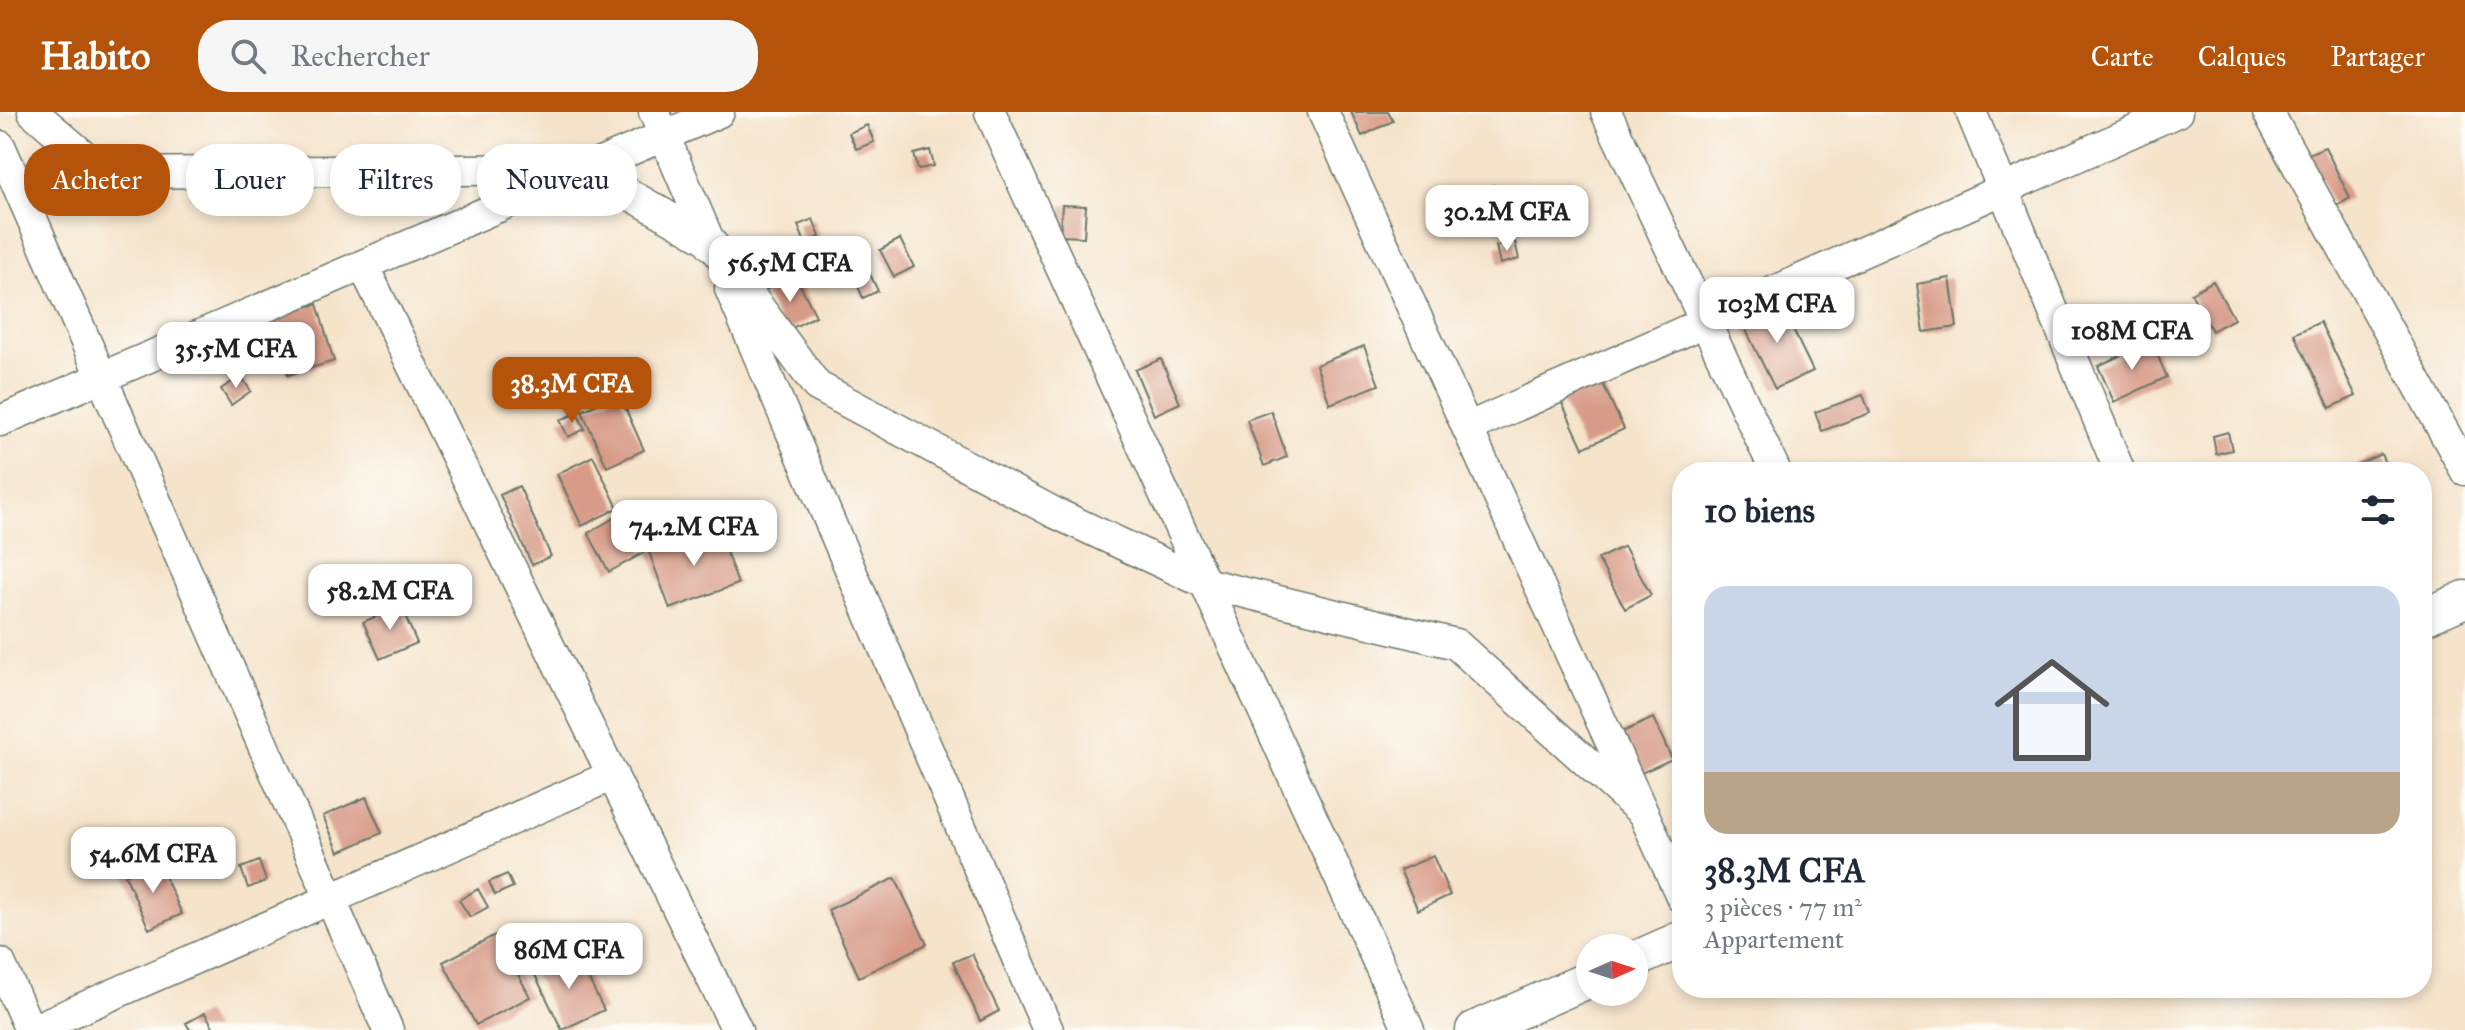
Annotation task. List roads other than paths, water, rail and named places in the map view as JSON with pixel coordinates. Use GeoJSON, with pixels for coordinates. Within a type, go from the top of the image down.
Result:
{"type":"FeatureCollection","features":[{"type":"Feature","properties":{"kind":"street"},"geometry":{"type":"LineString","coordinates":[[33,112],[104,173],[477,170]]}},
{"type":"Feature","properties":{"kind":"street"},"geometry":{"type":"LineString","coordinates":[[627,144],[659,124],[719,112]]}},
{"type":"Feature","properties":{"kind":"street"},"geometry":{"type":"LineString","coordinates":[[990,112],[1409,1030]]}},
{"type":"Feature","properties":{"kind":"street"},"geometry":{"type":"LineString","coordinates":[[1323,112],[1672,876]]}},
{"type":"Feature","properties":{"kind":"street"},"geometry":{"type":"LineString","coordinates":[[1606,112],[1771,462]]}},
{"type":"Feature","properties":{"kind":"street"},"geometry":{"type":"LineString","coordinates":[[1971,112],[2116,462]]}},
{"type":"Feature","properties":{"kind":"street"},"geometry":{"type":"LineString","coordinates":[[1467,428],[2177,112]]}},
{"type":"Feature","properties":{"kind":"street"},"geometry":{"type":"LineString","coordinates":[[2268,112],[2465,470]]}},
{"type":"Feature","properties":{"kind":"street"},"geometry":{"type":"LineString","coordinates":[[659,124],[1048,1030]]}},
{"type":"Feature","properties":{"kind":"street"},"geometry":{"type":"LineString","coordinates":[[0,146],[388,1030]]}},
{"type":"Feature","properties":{"kind":"street"},"geometry":{"type":"LineString","coordinates":[[637,199],[710,241],[817,386],[1053,512],[1205,583],[1456,644],[1642,812]]}},
{"type":"Feature","properties":{"kind":"street"},"geometry":{"type":"LineString","coordinates":[[0,421],[477,216]]}},
{"type":"Feature","properties":{"kind":"street"},"geometry":{"type":"LineString","coordinates":[[363,265],[737,1030]]}},
{"type":"Feature","properties":{"kind":"street"},"geometry":{"type":"LineString","coordinates":[[2432,614],[2465,599]]}},
{"type":"Feature","properties":{"kind":"street"},"geometry":{"type":"LineString","coordinates":[[0,963],[31,1030],[613,775]]}},
{"type":"Feature","properties":{"kind":"street"},"geometry":{"type":"LineString","coordinates":[[1648,954],[1672,943]]}},
{"type":"Feature","properties":{"kind":"street"},"geometry":{"type":"LineString","coordinates":[[1474,1030],[1576,985]]}}]}
